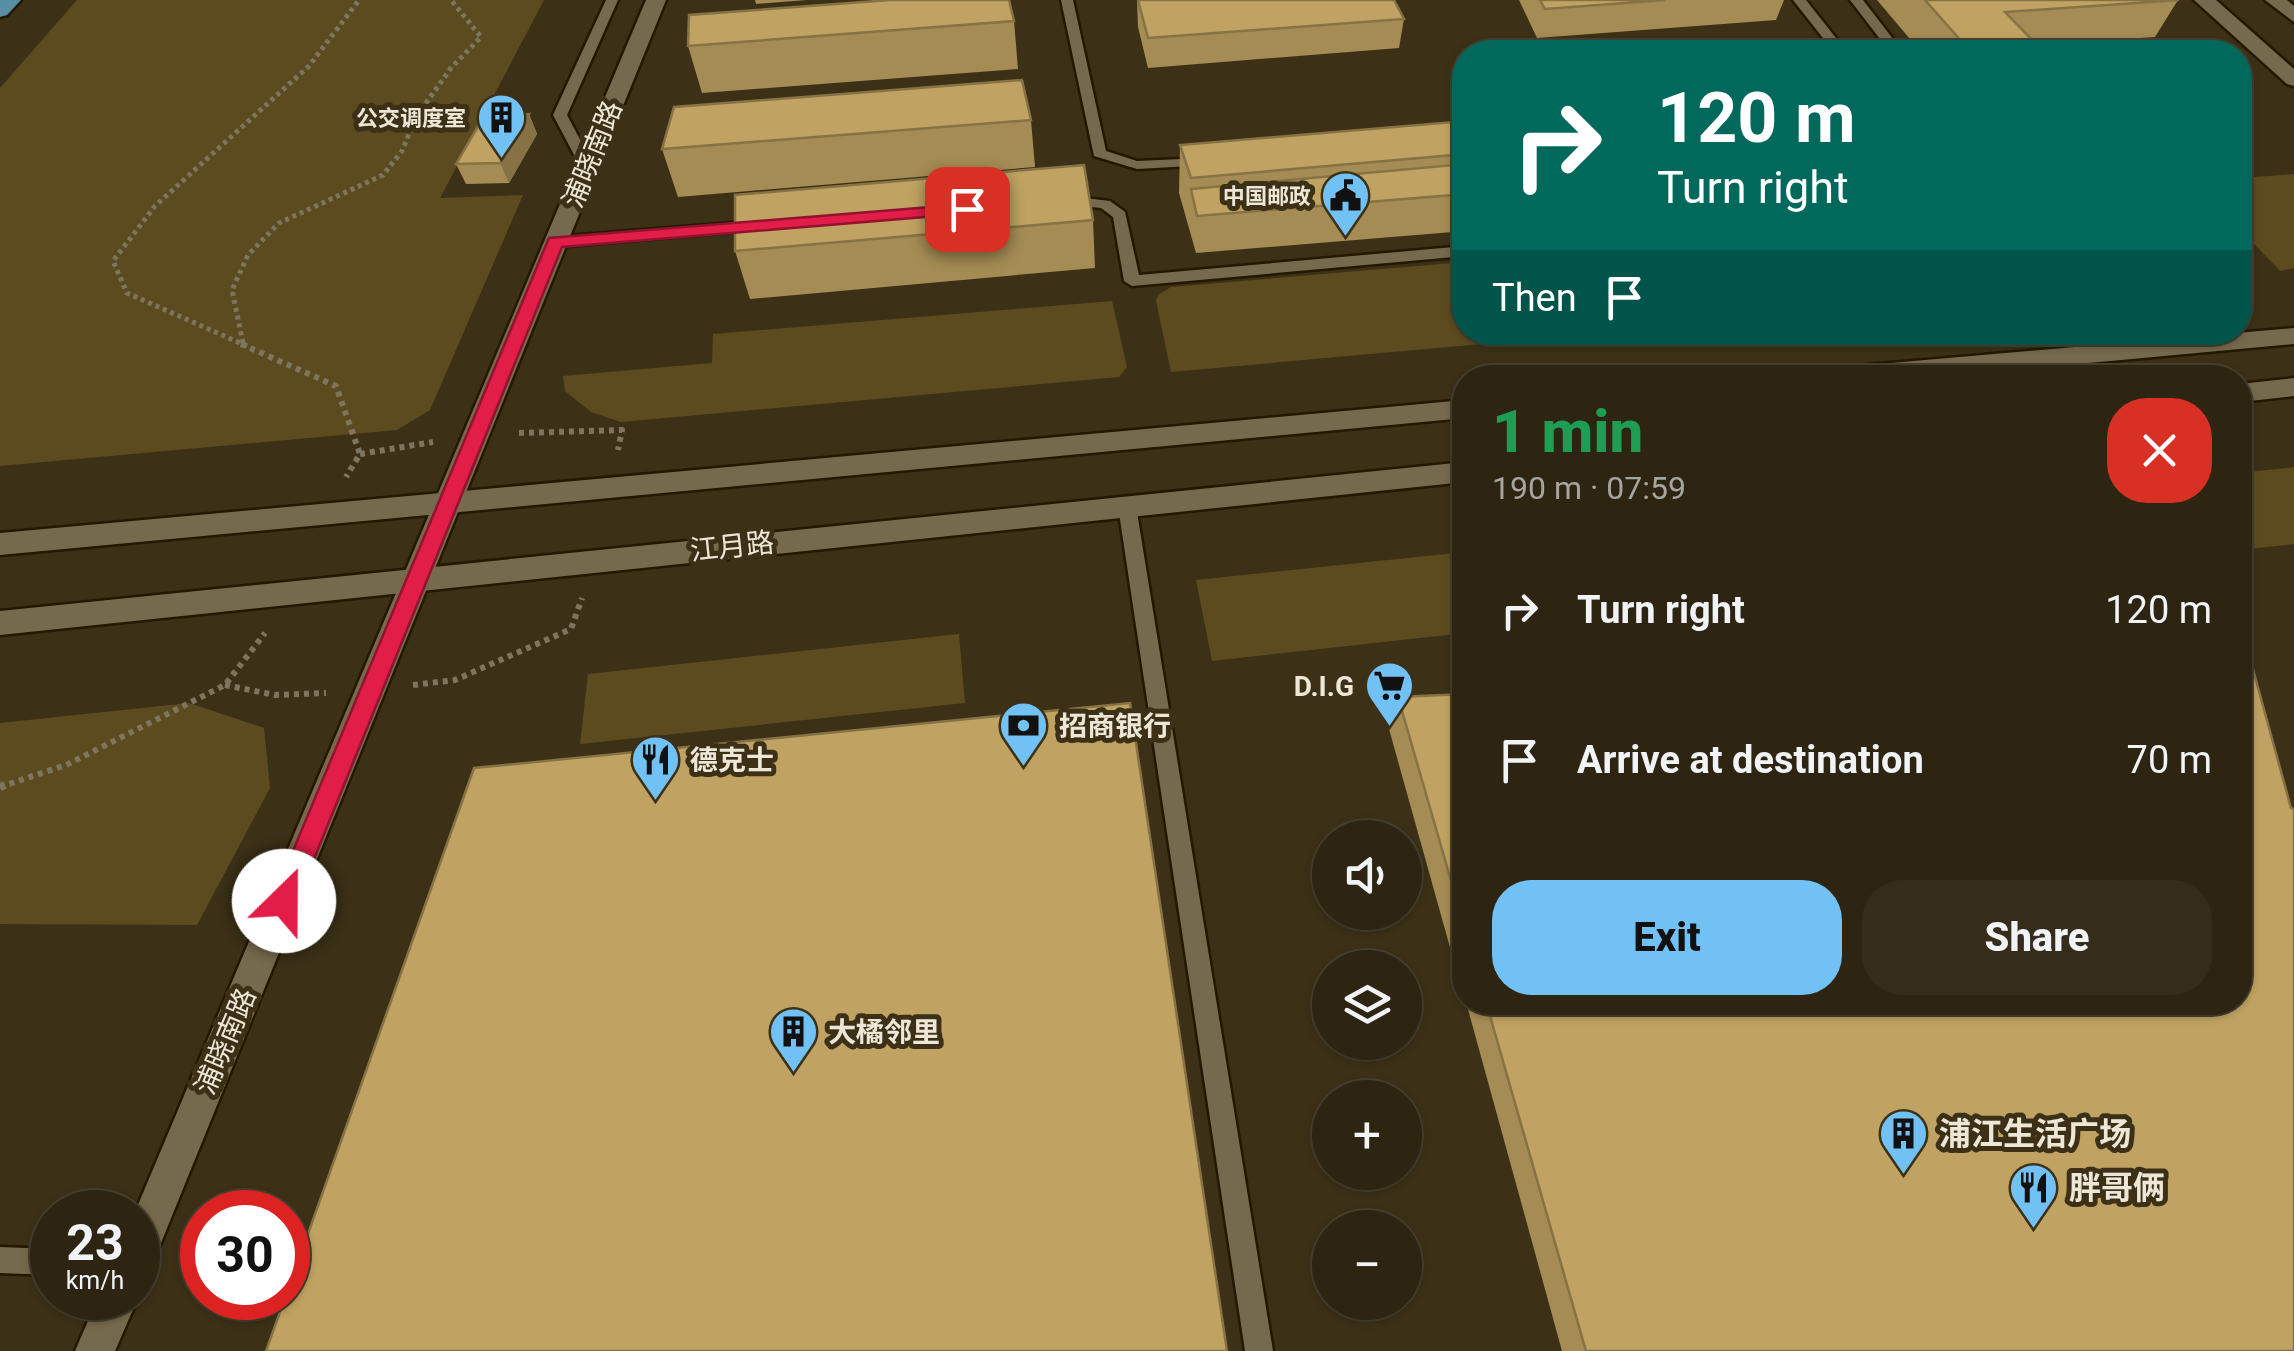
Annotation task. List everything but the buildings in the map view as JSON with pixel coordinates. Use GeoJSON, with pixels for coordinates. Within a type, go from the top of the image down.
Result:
{"type":"FeatureCollection","features":[{"type":"Feature","properties":{"kind":"main road"},"geometry":{"type":"LineString","coordinates":[[0,11],[10,0]]}},
{"type":"Feature","properties":{"kind":"street","name":"浦晓南路"},"geometry":{"type":"LineString","coordinates":[[160,1198],[656,0]]}},
{"type":"Feature","properties":{"kind":"street"},"geometry":{"type":"LineString","coordinates":[[2204,0],[2249,40]]}},
{"type":"Feature","properties":{"kind":"street"},"geometry":{"type":"LineString","coordinates":[[2275,0],[2294,16]]}},
{"type":"Feature","properties":{"kind":"street"},"geometry":{"type":"LineString","coordinates":[[2252,43],[2294,80]]}},
{"type":"Feature","properties":{"kind":"street"},"geometry":{"type":"LineString","coordinates":[[2252,340],[2294,336]]}},
{"type":"Feature","properties":{"kind":"street"},"geometry":{"type":"LineString","coordinates":[[1968,365],[2193,345]]}},
{"type":"Feature","properties":{"kind":"street"},"geometry":{"type":"LineString","coordinates":[[2252,392],[2294,388]]}},
{"type":"Feature","properties":{"kind":"street"},"geometry":{"type":"LineString","coordinates":[[0,544],[1452,410]]}},
{"type":"Feature","properties":{"kind":"street","name":"江月路"},"geometry":{"type":"LineString","coordinates":[[0,622],[1452,473]]}},
{"type":"Feature","properties":{"kind":"street"},"geometry":{"type":"LineString","coordinates":[[96,1351],[109,1320]]}},
{"type":"Feature","properties":{"kind":"lane"},"geometry":{"type":"LineString","coordinates":[[587,166],[560,116],[612,0]]}},
{"type":"Feature","properties":{"kind":"lane"},"geometry":{"type":"LineString","coordinates":[[1067,0],[1099,153],[1115,162],[1146,166],[1226,160]]}},
{"type":"Feature","properties":{"kind":"lane"},"geometry":{"type":"LineString","coordinates":[[1799,0],[1831,40]]}},
{"type":"Feature","properties":{"kind":"lane"},"geometry":{"type":"LineString","coordinates":[[1856,0],[1888,40]]}},
{"type":"Feature","properties":{"kind":"lane"},"geometry":{"type":"LineString","coordinates":[[1040,203],[1079,200],[1105,204],[1120,215],[1132,281],[1452,252]]}},
{"type":"Feature","properties":{"kind":"lane"},"geometry":{"type":"LineString","coordinates":[[556,242],[769,225]]}},
{"type":"Feature","properties":{"kind":"lane"},"geometry":{"type":"LineString","coordinates":[[1127,506],[1259,1351]]}},
{"type":"Feature","properties":{"kind":"lane"},"geometry":{"type":"LineString","coordinates":[[0,1260],[30,1261]]}},
{"type":"Feature","properties":{"kind":"path"},"geometry":{"type":"LineString","coordinates":[[322,514],[360,454],[336,386],[127,293],[113,261],[134,224],[303,76],[338,35],[359,0]]}},
{"type":"Feature","properties":{"kind":"path"},"geometry":{"type":"LineString","coordinates":[[243,344],[232,290],[248,255],[279,223],[382,175],[402,150],[416,117],[451,68],[481,37],[450,0]]}},
{"type":"Feature","properties":{"kind":"path"},"geometry":{"type":"LineString","coordinates":[[0,787],[66,765],[225,685],[296,590]]}},
{"type":"Feature","properties":{"kind":"shaded area"},"geometry":{"type":"Polygon","coordinates":[[[77,0],[544,0],[440,198],[523,195],[430,410],[397,430],[0,466],[0,88],[77,0]]]}},
{"type":"Feature","properties":{"kind":"shaded area"},"geometry":{"type":"Polygon","coordinates":[[[2294,174],[2294,268],[2280,271],[2252,242],[2252,177],[2294,174]]]}},
{"type":"Feature","properties":{"kind":"shaded area"},"geometry":{"type":"Polygon","coordinates":[[[1452,263],[1452,345],[1471,345],[1171,372],[1156,301],[1158,295],[1171,287],[1452,263]]]}},
{"type":"Feature","properties":{"kind":"shaded area"},"geometry":{"type":"Polygon","coordinates":[[[1112,301],[1127,367],[1119,377],[621,422],[591,412],[565,391],[563,376],[712,363],[713,334],[1112,301]]]}},
{"type":"Feature","properties":{"kind":"shaded area"},"geometry":{"type":"Polygon","coordinates":[[[2294,467],[2294,544],[2252,549],[2252,472],[2294,467]]]}},
{"type":"Feature","properties":{"kind":"shaded area"},"geometry":{"type":"Polygon","coordinates":[[[1452,553],[1452,634],[1212,661],[1196,580],[1452,553]]]}},
{"type":"Feature","properties":{"kind":"shaded area"},"geometry":{"type":"Polygon","coordinates":[[[959,634],[965,703],[580,744],[588,674],[959,634]]]}},
{"type":"Feature","properties":{"kind":"shaded area"},"geometry":{"type":"Polygon","coordinates":[[[189,703],[264,728],[270,788],[197,925],[0,924],[0,723],[189,703]]]}},
{"type":"Feature","properties":{"kind":"place","name":"公交调度室"},"geometry":{"type":"Point","coordinates":[501,160]}},
{"type":"Feature","properties":{"kind":"place","name":"中国邮政"},"geometry":{"type":"Point","coordinates":[1346,238]}},
{"type":"Feature","properties":{"kind":"place","name":"D.I.G"},"geometry":{"type":"Point","coordinates":[1389,728]}},
{"type":"Feature","properties":{"kind":"place","name":"招商银行"},"geometry":{"type":"Point","coordinates":[1024,768]}},
{"type":"Feature","properties":{"kind":"place","name":"德克士"},"geometry":{"type":"Point","coordinates":[655,802]}},
{"type":"Feature","properties":{"kind":"place","name":"大橘邻里"},"geometry":{"type":"Point","coordinates":[793,1074]}},
{"type":"Feature","properties":{"kind":"place","name":"浦江生活广场"},"geometry":{"type":"Point","coordinates":[1904,1176]}},
{"type":"Feature","properties":{"kind":"place","name":"胖哥俩"},"geometry":{"type":"Point","coordinates":[2034,1230]}},
{"type":"Feature","properties":{"kind":"route"},"geometry":{"type":"LineString","coordinates":[[284,901],[556,242],[967,209]]}}]}
